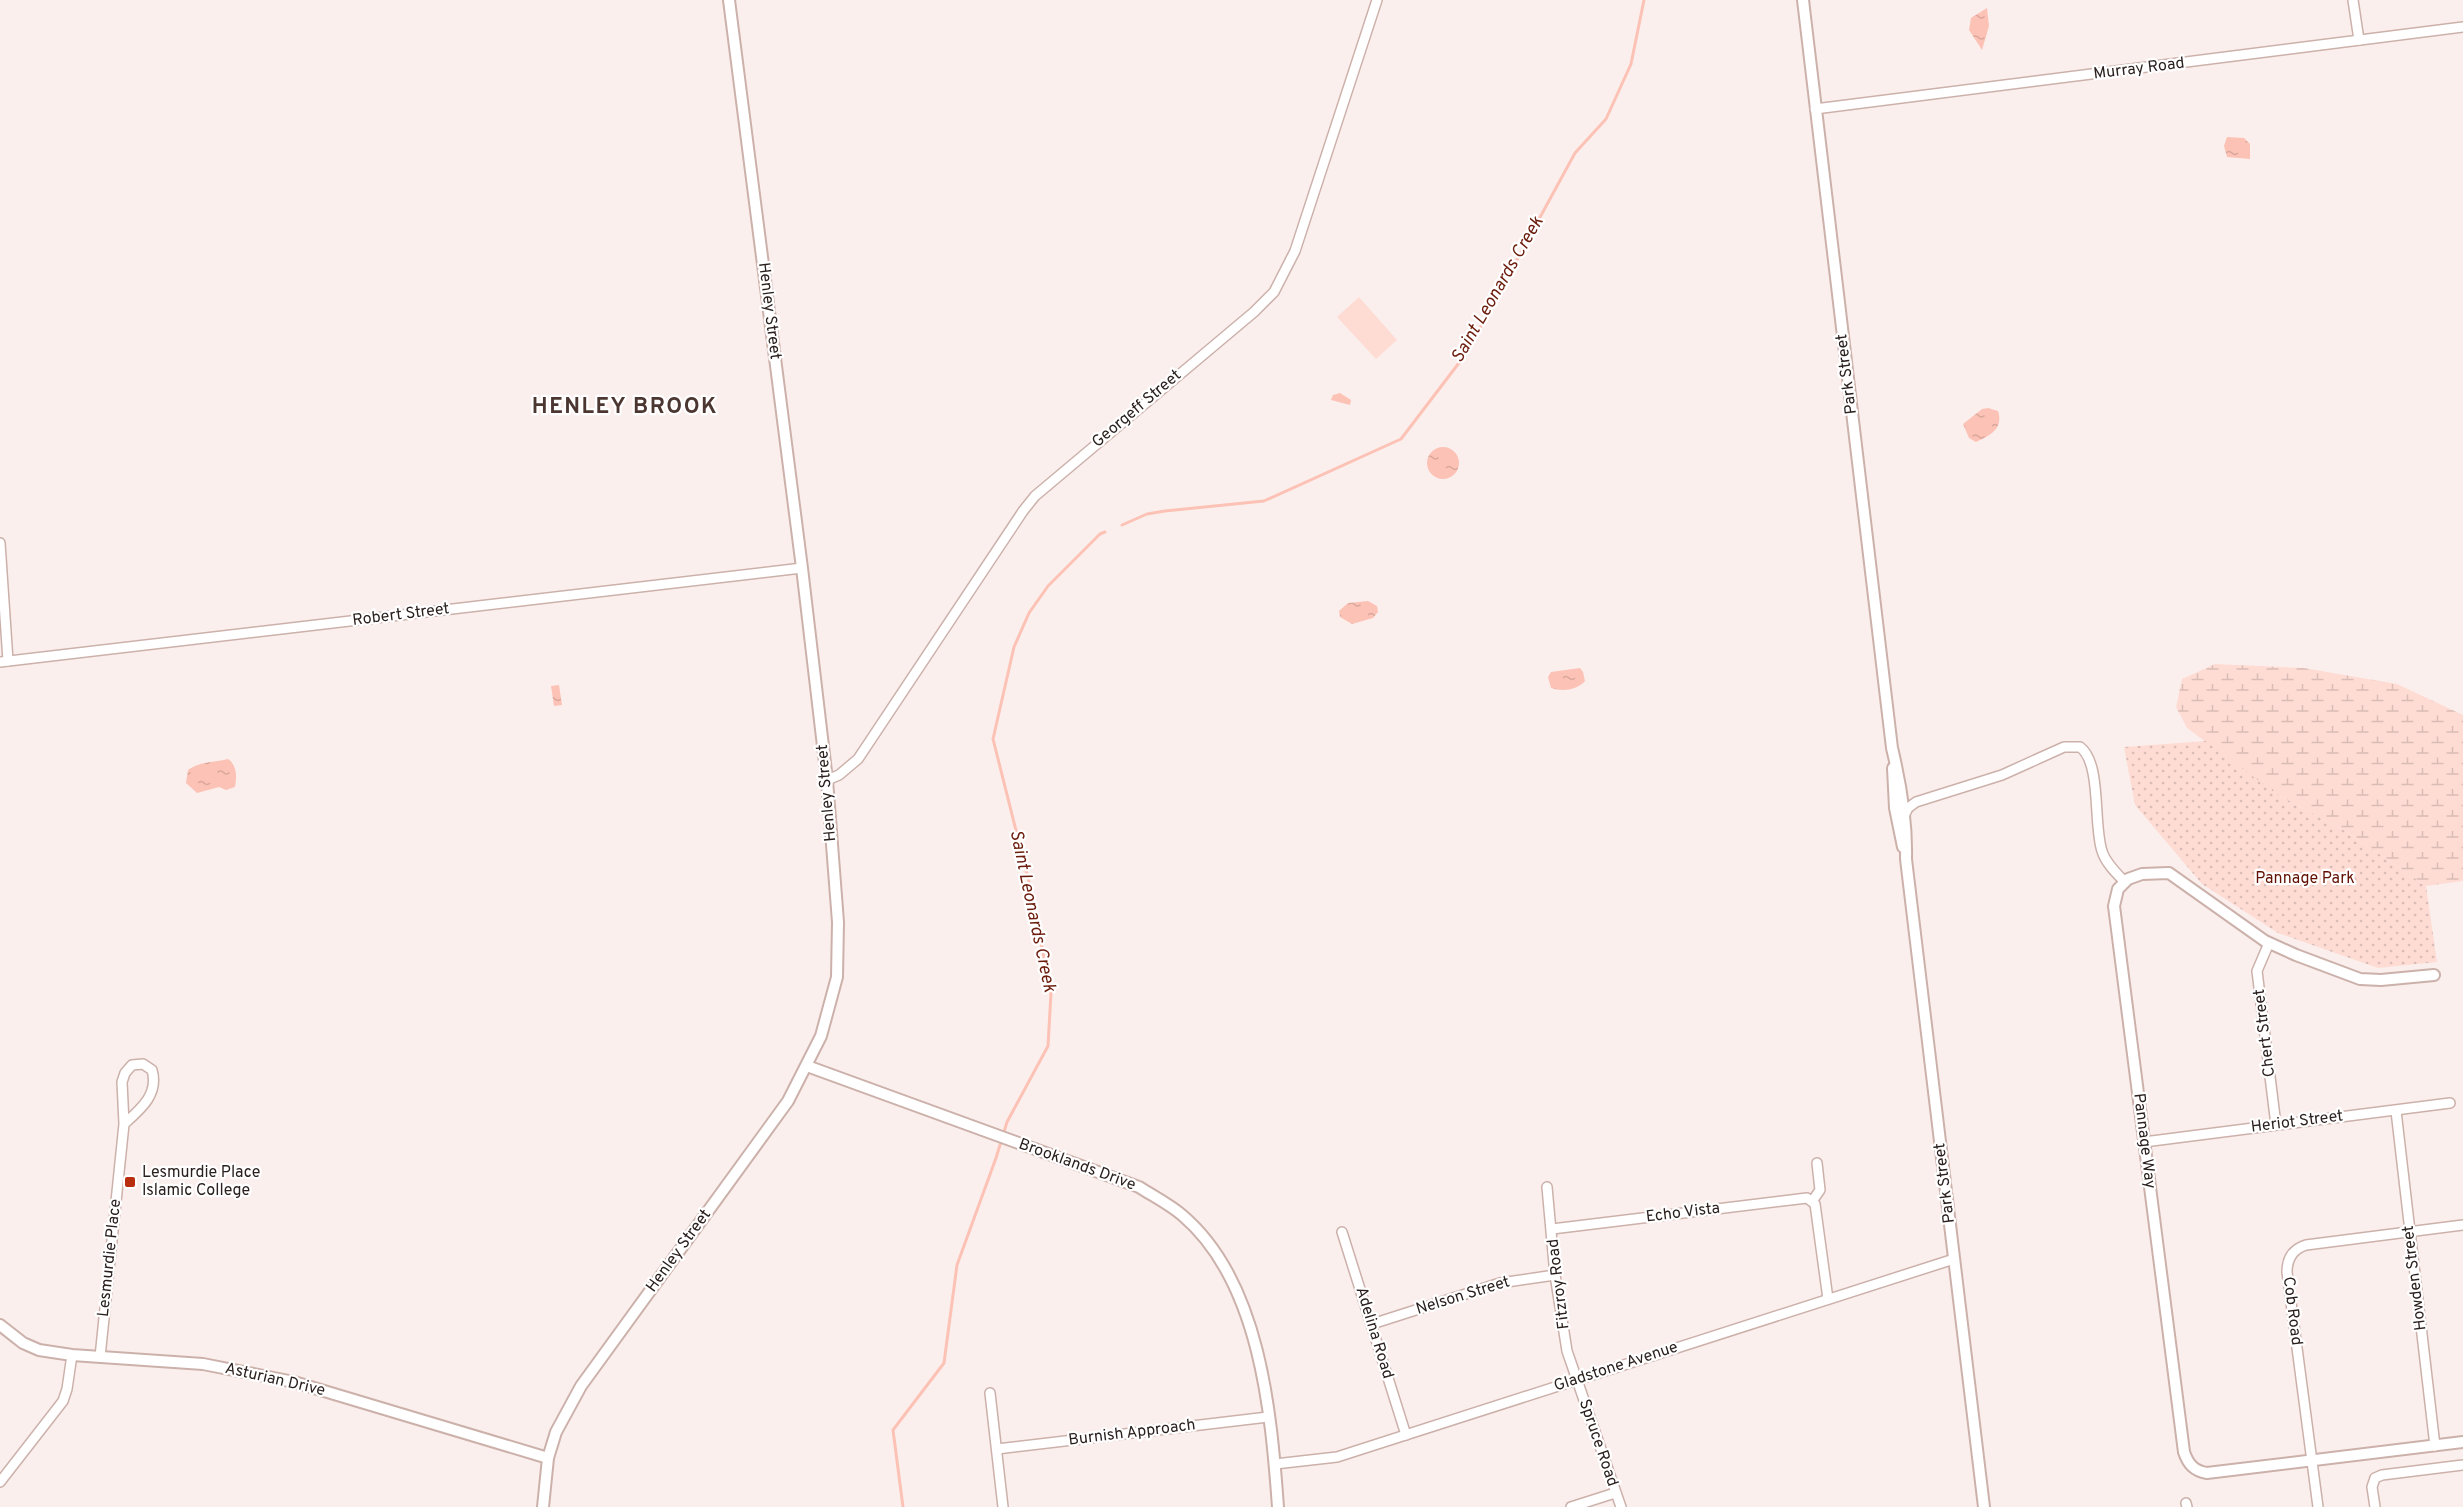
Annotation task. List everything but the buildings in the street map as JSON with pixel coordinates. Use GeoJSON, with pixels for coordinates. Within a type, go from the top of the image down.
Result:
{"type":"FeatureCollection","features":[{"type":"Feature","properties":{"kind":"street","name":"Henley Street"},"geometry":{"type":"LineString","coordinates":[[543,1507],[549,1458],[556,1432],[581,1386],[788,1101],[821,1036],[837,977],[838,922],[827,780],[729,0]]}},
{"type":"Feature","properties":{"kind":"street","name":"Georgeff Street"},"geometry":{"type":"LineString","coordinates":[[827,780],[839,775],[858,759],[1035,496],[1254,312],[1274,292],[1295,251],[1377,0]]}},
{"type":"Feature","properties":{"kind":"street","name":"Park Street"},"geometry":{"type":"LineString","coordinates":[[1803,0],[1893,748],[1901,784],[1906,859],[1984,1507]]}},
{"type":"Feature","properties":{"kind":"street"},"geometry":{"type":"LineString","coordinates":[[2353,0],[2359,40]]}},
{"type":"Feature","properties":{"kind":"street","name":"Murray Road"},"geometry":{"type":"LineString","coordinates":[[1815,109],[2463,27]]}},
{"type":"Feature","properties":{"kind":"street"},"geometry":{"type":"LineString","coordinates":[[0,543],[4,661]]}},
{"type":"Feature","properties":{"kind":"street","name":"Robert Street"},"geometry":{"type":"LineString","coordinates":[[4,661],[802,568]]}},
{"type":"Feature","properties":{"kind":"street"},"geometry":{"type":"LineString","coordinates":[[1904,816],[1908,808],[1916,802],[2002,775],[2064,747],[2080,747],[2089,755],[2102,851],[2114,871],[2124,881],[2142,874],[2169,873],[2270,943],[2360,979],[2381,980],[2434,975]]}},
{"type":"Feature","properties":{"kind":"street","name":"Park Street"},"geometry":{"type":"LineString","coordinates":[[1893,748],[1894,796],[1899,834],[1906,859]]}},
{"type":"Feature","properties":{"kind":"street","name":"Pannage Way"},"geometry":{"type":"LineString","coordinates":[[2124,881],[2118,889],[2114,906],[2186,1458],[2197,1470],[2207,1473],[2463,1442]]}},
{"type":"Feature","properties":{"kind":"street","name":"Chert Street"},"geometry":{"type":"LineString","coordinates":[[2270,943],[2257,971],[2276,1125]]}},
{"type":"Feature","properties":{"kind":"street","name":"Lesmurdie Place"},"geometry":{"type":"LineString","coordinates":[[100,1357],[124,1124],[122,1082],[125,1073],[132,1065],[143,1064],[152,1070],[155,1081],[154,1092],[124,1124]]}},
{"type":"Feature","properties":{"kind":"street","name":"Brooklands Drive"},"geometry":{"type":"LineString","coordinates":[[807,1066],[1139,1187],[1182,1215],[1209,1245],[1233,1283],[1258,1351],[1275,1464],[1278,1507]]}},
{"type":"Feature","properties":{"kind":"street","name":"Heriot Street"},"geometry":{"type":"LineString","coordinates":[[2144,1142],[2450,1103]]}},
{"type":"Feature","properties":{"kind":"street","name":"Howden Street"},"geometry":{"type":"LineString","coordinates":[[2396,1111],[2435,1446]]}},
{"type":"Feature","properties":{"kind":"street"},"geometry":{"type":"LineString","coordinates":[[1817,1163],[1820,1190],[1813,1200],[1828,1299]]}},
{"type":"Feature","properties":{"kind":"street","name":"Fitzroy Road"},"geometry":{"type":"LineString","coordinates":[[1547,1187],[1555,1275],[1567,1351],[1576,1380]]}},
{"type":"Feature","properties":{"kind":"street","name":"Echo Vista"},"geometry":{"type":"LineString","coordinates":[[1552,1229],[1808,1198],[1813,1200]]}},
{"type":"Feature","properties":{"kind":"street","name":"Cob Road"},"geometry":{"type":"LineString","coordinates":[[2318,1507],[2287,1272],[2290,1258],[2295,1250],[2306,1245],[2463,1225]]}},
{"type":"Feature","properties":{"kind":"street","name":"Adelina Road"},"geometry":{"type":"LineString","coordinates":[[1342,1232],[1406,1435]]}},
{"type":"Feature","properties":{"kind":"street","name":"Gladstone Avenue"},"geometry":{"type":"LineString","coordinates":[[1275,1464],[1337,1457],[1954,1259]]}},
{"type":"Feature","properties":{"kind":"street","name":"Nelson Street"},"geometry":{"type":"LineString","coordinates":[[1372,1324],[1500,1282],[1555,1275]]}},
{"type":"Feature","properties":{"kind":"street","name":"Asturian Drive"},"geometry":{"type":"LineString","coordinates":[[0,1325],[23,1343],[39,1350],[72,1355],[203,1364],[294,1382],[549,1458]]}},
{"type":"Feature","properties":{"kind":"street"},"geometry":{"type":"LineString","coordinates":[[0,1482],[63,1401],[72,1355]]}},
{"type":"Feature","properties":{"kind":"street","name":"Spruce Road"},"geometry":{"type":"LineString","coordinates":[[1576,1380],[1621,1507]]}},
{"type":"Feature","properties":{"kind":"street"},"geometry":{"type":"LineString","coordinates":[[990,1393],[1003,1507]]}},
{"type":"Feature","properties":{"kind":"street","name":"Burnish Approach"},"geometry":{"type":"LineString","coordinates":[[997,1449],[1268,1417]]}},
{"type":"Feature","properties":{"kind":"street"},"geometry":{"type":"LineString","coordinates":[[2375,1507],[2372,1487],[2375,1478],[2382,1475],[2463,1465]]}},
{"type":"Feature","properties":{"kind":"street"},"geometry":{"type":"LineString","coordinates":[[1571,1507],[1615,1493]]}},
{"type":"Feature","properties":{"kind":"green space"},"geometry":{"type":"Polygon","coordinates":[[[1359,297],[1397,340],[1376,359],[1337,317],[1359,297]]]}},
{"type":"Feature","properties":{"kind":"green space"},"geometry":{"type":"Polygon","coordinates":[[[2215,664],[2304,668],[2397,684],[2463,715],[2463,881],[2426,886],[2345,831],[2276,794],[2187,728],[2176,707],[2182,679],[2215,664]]]}},
{"type":"Feature","properties":{"kind":"green space","name":"Pannage Park"},"geometry":{"type":"Polygon","coordinates":[[[2206,741],[2276,794],[2345,831],[2426,886],[2437,962],[2378,968],[2278,933],[2202,884],[2135,805],[2124,747],[2206,741]]]}},
{"type":"Feature","properties":{"kind":"water"},"geometry":{"type":"Polygon","coordinates":[[[1987,8],[1989,26],[1982,50],[1969,30],[1971,18],[1987,8]]]}},
{"type":"Feature","properties":{"kind":"water"},"geometry":{"type":"Polygon","coordinates":[[[2227,137],[2244,138],[2250,144],[2250,159],[2227,157],[2224,146],[2227,137]]]}},
{"type":"Feature","properties":{"kind":"water"},"geometry":{"type":"Polygon","coordinates":[[[1340,393],[1351,400],[1350,405],[1331,400],[1333,395],[1340,393]]]}},
{"type":"Feature","properties":{"kind":"water"},"geometry":{"type":"Polygon","coordinates":[[[1982,409],[1998,411],[1999,423],[1994,431],[1976,442],[1969,438],[1963,424],[1982,409]]]}},
{"type":"Feature","properties":{"kind":"water"},"geometry":{"type":"Polygon","coordinates":[[[1443,447],[1454,452],[1459,463],[1454,474],[1443,479],[1432,474],[1427,463],[1432,452],[1443,447]]]}},
{"type":"Feature","properties":{"kind":"water"},"geometry":{"type":"Polygon","coordinates":[[[1368,601],[1377,606],[1378,612],[1373,618],[1352,624],[1340,617],[1339,611],[1348,603],[1368,601]]]}},
{"type":"Feature","properties":{"kind":"water"},"geometry":{"type":"Polygon","coordinates":[[[1580,668],[1585,681],[1582,684],[1569,689],[1551,688],[1548,677],[1551,672],[1580,668]]]}},
{"type":"Feature","properties":{"kind":"water"},"geometry":{"type":"Polygon","coordinates":[[[559,685],[562,705],[554,706],[551,686],[559,685]]]}},
{"type":"Feature","properties":{"kind":"water"},"geometry":{"type":"Polygon","coordinates":[[[228,759],[236,772],[235,787],[226,790],[219,787],[197,793],[186,783],[188,770],[193,767],[228,759]]]}},
{"type":"Feature","properties":{"kind":"waterway","name":"Saint Leonards Creek"},"geometry":{"type":"LineString","coordinates":[[1122,525],[1147,514],[1264,501],[1401,439],[1465,355],[1575,153],[1606,119],[1631,64],[1644,0]]}},
{"type":"Feature","properties":{"kind":"waterway","name":"Saint Leonards Creek"},"geometry":{"type":"LineString","coordinates":[[903,1507],[893,1430],[944,1363],[957,1265],[1007,1122],[1048,1046],[1051,993],[1029,882],[993,739],[1014,647],[1029,613],[1048,586],[1100,534],[1105,532]]}},
{"type":"Feature","properties":{"kind":"place","name":"Lesmurdie Place Islamic College"},"geometry":{"type":"Point","coordinates":[130,1182]}},
{"type":"Feature","properties":{"kind":"district","name":"HENLEY BROOK"},"geometry":{"type":"Point","coordinates":[625,407]}}]}
